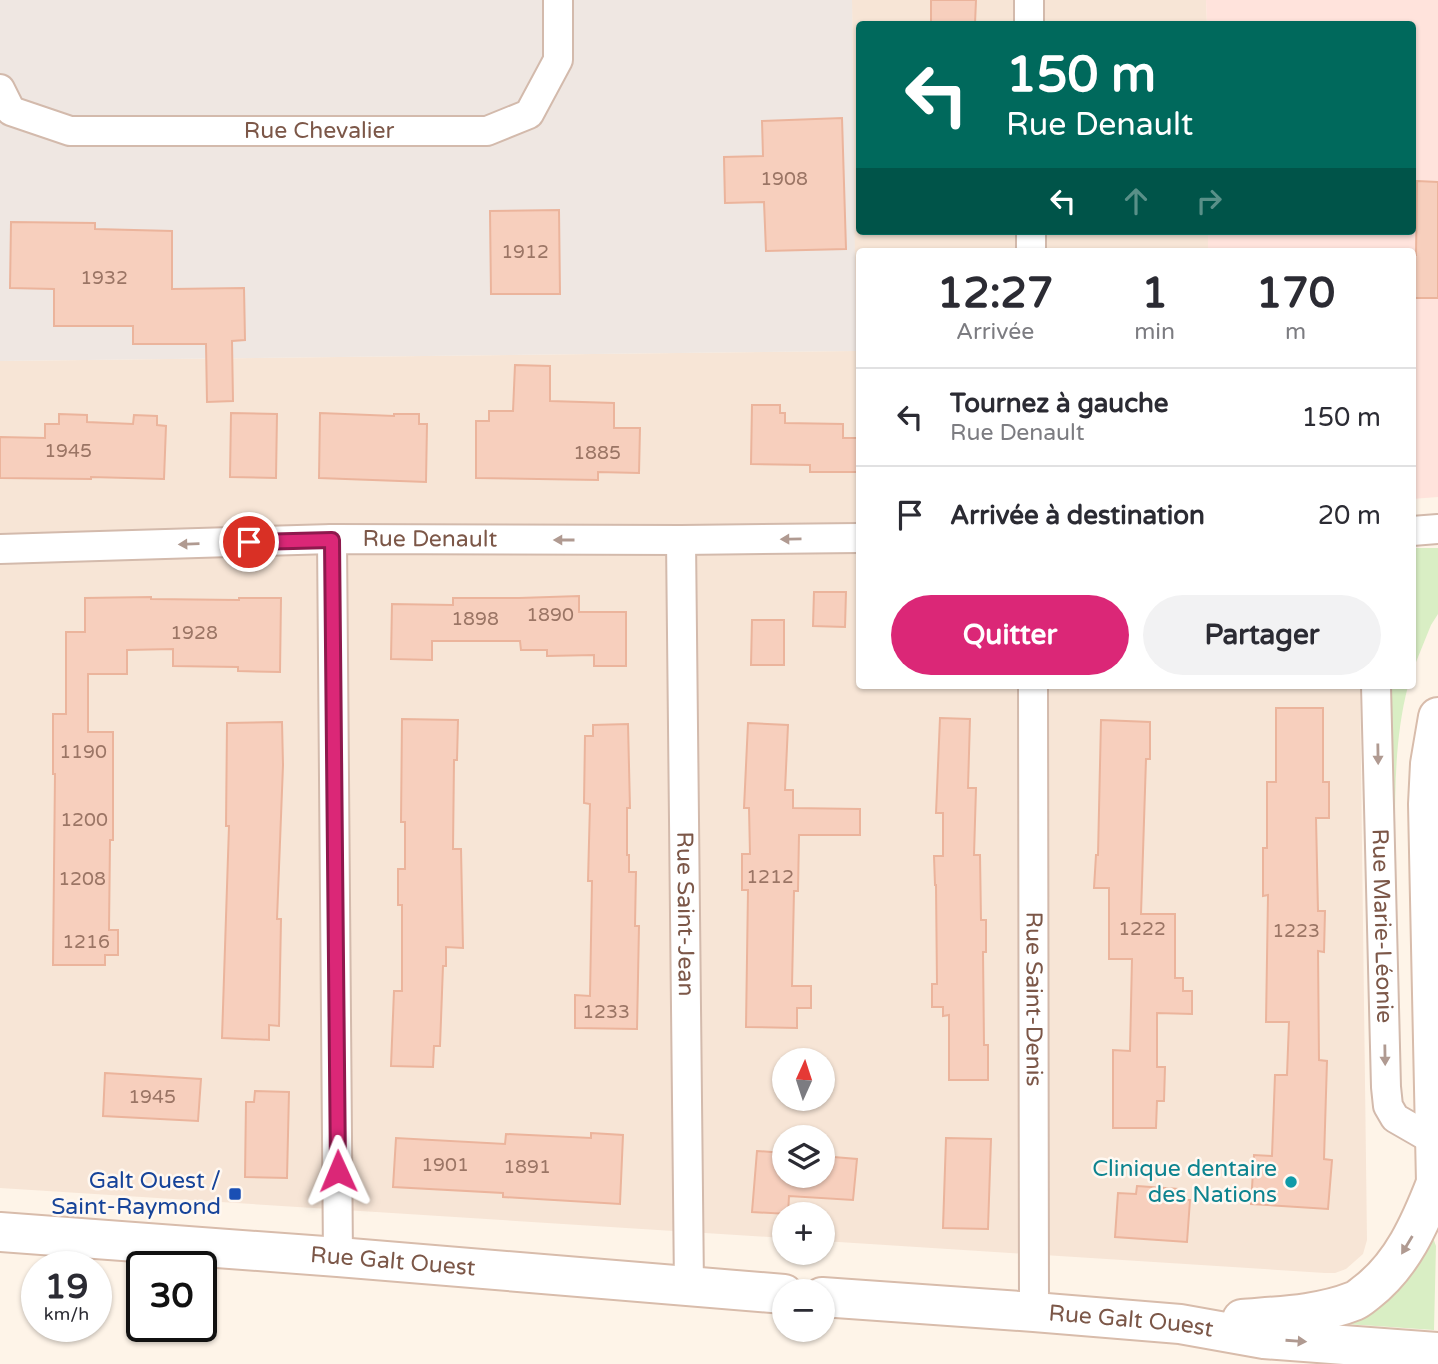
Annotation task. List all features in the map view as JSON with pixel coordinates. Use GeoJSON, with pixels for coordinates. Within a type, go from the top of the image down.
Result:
{"type":"FeatureCollection","features":[{"type":"Feature","properties":{"kind":"main road","name":"Rue Marie-Léonie"},"geometry":{"type":"LineString","coordinates":[[1437,1190],[1428,804],[1430,764],[1438,717]]}},
{"type":"Feature","properties":{"kind":"main road"},"geometry":{"type":"LineString","coordinates":[[1180,1324],[1310,1312],[1357,1300],[1386,1276],[1412,1237],[1437,1190]]}},
{"type":"Feature","properties":{"kind":"main road","name":"Rue Galt Ouest"},"geometry":{"type":"LineString","coordinates":[[0,1232],[772,1293]]}},
{"type":"Feature","properties":{"kind":"main road","name":"Rue Galt Ouest"},"geometry":{"type":"LineString","coordinates":[[835,1298],[1180,1324],[1264,1339],[1438,1352]]}},
{"type":"Feature","properties":{"kind":"street","name":"Rue Chevalier"},"geometry":{"type":"LineString","coordinates":[[0,89],[11,111],[70,131],[487,131],[529,114],[558,60],[558,0]]}},
{"type":"Feature","properties":{"kind":"street"},"geometry":{"type":"LineString","coordinates":[[1029,0],[1029,21]]}},
{"type":"Feature","properties":{"kind":"street"},"geometry":{"type":"LineString","coordinates":[[1416,531],[1438,529]]}},
{"type":"Feature","properties":{"kind":"street","name":"Rue Denault"},"geometry":{"type":"LineString","coordinates":[[0,549],[332,540],[856,538]]}},
{"type":"Feature","properties":{"kind":"street"},"geometry":{"type":"LineString","coordinates":[[332,540],[338,1257]]}},
{"type":"Feature","properties":{"kind":"street","name":"Rue Saint-Jean"},"geometry":{"type":"LineString","coordinates":[[681,540],[689,1287]]}},
{"type":"Feature","properties":{"kind":"street","name":"Rue Saint-Denis"},"geometry":{"type":"LineString","coordinates":[[1033,689],[1034,1312]]}},
{"type":"Feature","properties":{"kind":"street","name":"Rue Marie-Léonie"},"geometry":{"type":"LineString","coordinates":[[1376,689],[1388,1106],[1395,1118],[1435,1141]]}},
{"type":"Feature","properties":{"kind":"shaded area"},"geometry":{"type":"Polygon","coordinates":[[[0,0],[852,0],[856,351],[0,361],[0,0]]]}},
{"type":"Feature","properties":{"kind":"shaded area"},"geometry":{"type":"Polygon","coordinates":[[[852,0],[1206,0],[1207,21],[856,21],[856,235],[1208,235],[1208,248],[856,248],[856,689],[1360,689],[1367,1240],[1363,1254],[1346,1269],[1325,1273],[835,1242],[835,1202],[772,1202],[772,1237],[0,1188],[0,361],[855,351],[852,0]]]}},
{"type":"Feature","properties":{"kind":"shaded area"},"geometry":{"type":"Polygon","coordinates":[[[1206,0],[1438,0],[1438,497],[1416,499],[1416,248],[1208,248],[1208,235],[1416,235],[1416,21],[1207,21],[1206,0]]]}},
{"type":"Feature","properties":{"kind":"green space"},"geometry":{"type":"Polygon","coordinates":[[[1416,548],[1438,548],[1438,614],[1416,662],[1416,548]]]}},
{"type":"Feature","properties":{"kind":"green space"},"geometry":{"type":"Polygon","coordinates":[[[1388,689],[1407,689],[1398,747],[1395,851],[1390,852],[1388,689]]]}},
{"type":"Feature","properties":{"kind":"green space"},"geometry":{"type":"Polygon","coordinates":[[[1432,1235],[1436,1246],[1434,1330],[1332,1323],[1379,1306],[1396,1293],[1432,1235]]]}},
{"type":"Feature","properties":{"kind":"building"},"geometry":{"type":"Polygon","coordinates":[[[931,0],[976,0],[975,21],[931,21],[931,0]]]}},
{"type":"Feature","properties":{"kind":"building"},"geometry":{"type":"Polygon","coordinates":[[[842,118],[846,249],[766,251],[764,202],[725,203],[724,157],[763,156],[762,121],[842,118]]]}},
{"type":"Feature","properties":{"kind":"building"},"geometry":{"type":"Polygon","coordinates":[[[1417,181],[1438,182],[1438,298],[1416,298],[1417,181]]]}},
{"type":"Feature","properties":{"kind":"building"},"geometry":{"type":"Polygon","coordinates":[[[559,210],[560,294],[491,294],[490,211],[559,210]]]}},
{"type":"Feature","properties":{"kind":"building"},"geometry":{"type":"Polygon","coordinates":[[[11,222],[95,223],[95,229],[172,231],[172,289],[244,288],[245,340],[232,341],[233,401],[207,402],[206,344],[133,344],[133,326],[54,326],[54,289],[10,288],[11,222]]]}},
{"type":"Feature","properties":{"kind":"building"},"geometry":{"type":"Polygon","coordinates":[[[515,365],[550,366],[550,401],[614,403],[614,428],[640,428],[639,473],[598,472],[598,480],[476,478],[476,421],[489,421],[489,411],[513,411],[515,365]]]}},
{"type":"Feature","properties":{"kind":"building"},"geometry":{"type":"Polygon","coordinates":[[[752,405],[780,405],[780,413],[785,413],[785,423],[843,424],[843,438],[856,438],[856,472],[810,472],[810,465],[751,464],[752,405]]]}},
{"type":"Feature","properties":{"kind":"building"},"geometry":{"type":"Polygon","coordinates":[[[231,413],[277,414],[276,478],[230,477],[231,413]]]}},
{"type":"Feature","properties":{"kind":"building"},"geometry":{"type":"Polygon","coordinates":[[[320,413],[394,416],[419,414],[419,424],[427,424],[426,482],[319,478],[320,413]]]}},
{"type":"Feature","properties":{"kind":"building"},"geometry":{"type":"Polygon","coordinates":[[[59,414],[87,415],[87,422],[133,424],[134,415],[157,416],[157,425],[166,426],[164,479],[0,478],[0,437],[45,438],[45,424],[59,424],[59,414]]]}},
{"type":"Feature","properties":{"kind":"building"},"geometry":{"type":"Polygon","coordinates":[[[814,592],[846,592],[845,627],[813,626],[814,592]]]}},
{"type":"Feature","properties":{"kind":"building"},"geometry":{"type":"Polygon","coordinates":[[[579,596],[579,612],[626,612],[626,666],[594,666],[594,655],[547,656],[547,650],[521,650],[520,641],[432,641],[432,660],[391,659],[392,604],[453,605],[453,598],[579,596]]]}},
{"type":"Feature","properties":{"kind":"building"},"geometry":{"type":"Polygon","coordinates":[[[85,598],[239,600],[281,598],[280,672],[238,671],[238,667],[173,666],[173,649],[127,650],[127,674],[88,674],[88,732],[113,732],[113,840],[110,840],[109,930],[118,930],[118,955],[105,955],[105,965],[53,965],[53,714],[66,714],[66,632],[85,632],[85,598]]]}},
{"type":"Feature","properties":{"kind":"building"},"geometry":{"type":"Polygon","coordinates":[[[752,620],[784,620],[784,665],[751,665],[752,620]]]}},
{"type":"Feature","properties":{"kind":"building"},"geometry":{"type":"Polygon","coordinates":[[[1276,708],[1323,708],[1323,782],[1329,782],[1329,818],[1316,818],[1318,911],[1325,911],[1324,952],[1318,951],[1319,1060],[1327,1061],[1324,1159],[1332,1160],[1328,1209],[1251,1204],[1254,1155],[1272,1156],[1275,1075],[1287,1075],[1289,1022],[1266,1022],[1268,895],[1263,896],[1263,848],[1267,848],[1267,782],[1276,782],[1276,708]]]}},
{"type":"Feature","properties":{"kind":"building"},"geometry":{"type":"Polygon","coordinates":[[[940,718],[970,719],[968,788],[976,788],[974,855],[980,855],[981,920],[986,920],[986,952],[983,952],[984,1045],[988,1045],[988,1080],[949,1080],[949,1015],[943,1016],[943,1007],[932,1007],[932,984],[937,984],[934,856],[943,856],[943,813],[936,813],[940,718]]]}},
{"type":"Feature","properties":{"kind":"building"},"geometry":{"type":"Polygon","coordinates":[[[402,719],[458,720],[457,760],[454,760],[453,849],[461,849],[463,948],[446,947],[440,1046],[434,1046],[433,1067],[391,1066],[394,991],[402,991],[402,905],[398,905],[398,869],[405,869],[405,822],[401,822],[402,719]]]}},
{"type":"Feature","properties":{"kind":"building"},"geometry":{"type":"Polygon","coordinates":[[[1101,720],[1150,722],[1150,759],[1146,759],[1141,914],[1175,914],[1175,978],[1183,978],[1183,991],[1192,991],[1192,1014],[1157,1013],[1157,1067],[1165,1067],[1164,1101],[1157,1101],[1156,1128],[1113,1128],[1113,1050],[1130,1051],[1132,959],[1109,959],[1109,888],[1094,888],[1098,855],[1101,720]]]}},
{"type":"Feature","properties":{"kind":"building"},"geometry":{"type":"Polygon","coordinates":[[[282,722],[277,919],[281,919],[279,1026],[269,1025],[269,1040],[222,1038],[229,826],[226,826],[227,723],[282,722]]]}},
{"type":"Feature","properties":{"kind":"building"},"geometry":{"type":"Polygon","coordinates":[[[748,723],[788,725],[785,790],[793,790],[793,808],[860,809],[860,835],[799,835],[798,891],[794,891],[792,986],[811,986],[811,1008],[797,1008],[797,1028],[746,1027],[748,890],[742,890],[742,854],[750,854],[749,808],[744,808],[748,723]]]}},
{"type":"Feature","properties":{"kind":"building"},"geometry":{"type":"Polygon","coordinates":[[[628,724],[630,808],[627,808],[627,855],[629,872],[636,872],[635,926],[639,926],[637,1029],[575,1028],[575,995],[590,996],[592,881],[588,881],[590,804],[584,803],[585,736],[593,736],[593,725],[628,724]]]}},
{"type":"Feature","properties":{"kind":"building"},"geometry":{"type":"Polygon","coordinates":[[[105,1073],[201,1079],[198,1121],[103,1116],[105,1073]]]}},
{"type":"Feature","properties":{"kind":"building"},"geometry":{"type":"Polygon","coordinates":[[[255,1091],[289,1092],[287,1178],[245,1177],[246,1102],[254,1102],[255,1091]]]}},
{"type":"Feature","properties":{"kind":"building"},"geometry":{"type":"Polygon","coordinates":[[[591,1133],[623,1135],[620,1204],[503,1197],[503,1193],[393,1187],[396,1138],[505,1144],[506,1134],[591,1138],[591,1133]]]}},
{"type":"Feature","properties":{"kind":"building"},"geometry":{"type":"Polygon","coordinates":[[[946,1138],[991,1139],[988,1229],[943,1228],[946,1138]]]}},
{"type":"Feature","properties":{"kind":"building"},"geometry":{"type":"Polygon","coordinates":[[[757,1151],[772,1152],[772,1188],[835,1188],[835,1157],[857,1159],[853,1200],[789,1196],[789,1202],[772,1202],[772,1213],[752,1212],[757,1151]]]}},
{"type":"Feature","properties":{"kind":"building"},"geometry":{"type":"Polygon","coordinates":[[[1137,1186],[1178,1189],[1177,1200],[1190,1200],[1187,1242],[1115,1237],[1118,1193],[1136,1194],[1137,1186]]]}},
{"type":"Feature","properties":{"kind":"place","name":"Clinique dentaire des Nations"},"geometry":{"type":"Point","coordinates":[1291,1182]}},
{"type":"Feature","properties":{"kind":"place","name":"Galt Ouest / Saint-Raymond"},"geometry":{"type":"Point","coordinates":[235,1194]}},
{"type":"Feature","properties":{"kind":"route"},"geometry":{"type":"LineString","coordinates":[[249,542],[332,540],[338,1171]]}}]}
